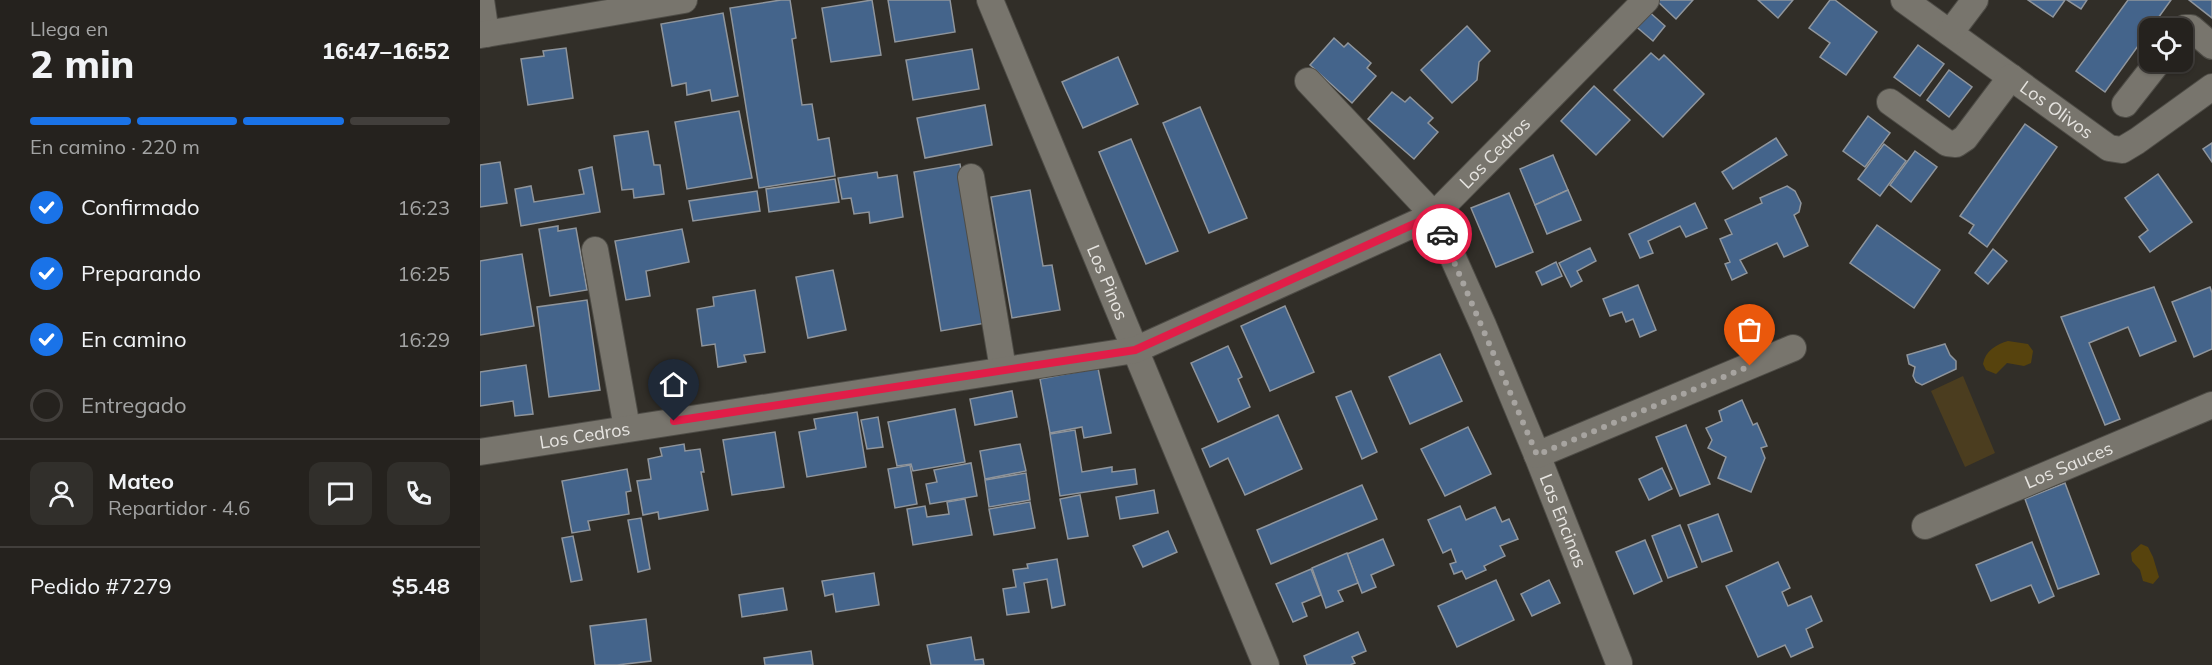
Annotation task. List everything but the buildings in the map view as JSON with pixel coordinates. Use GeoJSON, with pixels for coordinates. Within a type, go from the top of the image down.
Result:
{"type":"FeatureCollection","features":[{"type":"Feature","properties":{"kind":"street"},"geometry":{"type":"LineString","coordinates":[[481,0],[483,34],[684,0]]}},
{"type":"Feature","properties":{"kind":"street","name":"Los Pinos"},"geometry":{"type":"LineString","coordinates":[[990,0],[1266,665]]}},
{"type":"Feature","properties":{"kind":"street","name":"Los Cedros"},"geometry":{"type":"LineString","coordinates":[[480,452],[1135,350],[1434,215],[1646,0]]}},
{"type":"Feature","properties":{"kind":"street","name":"Los Olivos"},"geometry":{"type":"LineString","coordinates":[[1904,0],[2109,148],[2122,150],[2212,87]]}},
{"type":"Feature","properties":{"kind":"street"},"geometry":{"type":"LineString","coordinates":[[1950,33],[1975,0]]}},
{"type":"Feature","properties":{"kind":"street"},"geometry":{"type":"LineString","coordinates":[[2193,30],[2212,46]]}},
{"type":"Feature","properties":{"kind":"street"},"geometry":{"type":"LineString","coordinates":[[2125,104],[2150,72]]}},
{"type":"Feature","properties":{"kind":"street"},"geometry":{"type":"LineString","coordinates":[[1890,102],[1947,144],[1956,144],[1965,138],[2011,77]]}},
{"type":"Feature","properties":{"kind":"street","name":"Las Encinas"},"geometry":{"type":"LineString","coordinates":[[1308,81],[1434,215],[1537,455],[1619,663]]}},
{"type":"Feature","properties":{"kind":"street"},"geometry":{"type":"LineString","coordinates":[[971,177],[1003,369]]}},
{"type":"Feature","properties":{"kind":"street"},"geometry":{"type":"LineString","coordinates":[[595,250],[627,428]]}},
{"type":"Feature","properties":{"kind":"street"},"geometry":{"type":"LineString","coordinates":[[1537,455],[1793,348]]}},
{"type":"Feature","properties":{"kind":"street","name":"Los Sauces"},"geometry":{"type":"LineString","coordinates":[[1925,526],[2212,405]]}},
{"type":"Feature","properties":{"kind":"shaded area"},"geometry":{"type":"Polygon","coordinates":[[[2008,341],[2028,344],[2033,351],[2031,363],[2024,366],[2007,363],[1996,374],[1986,370],[1983,364],[1989,352],[2008,341]]]}},
{"type":"Feature","properties":{"kind":"shaded area"},"geometry":{"type":"Polygon","coordinates":[[[1963,376],[1995,453],[1965,467],[1931,391],[1963,376]]]}},
{"type":"Feature","properties":{"kind":"shaded area"},"geometry":{"type":"Polygon","coordinates":[[[2141,544],[2148,547],[2159,577],[2153,584],[2143,581],[2140,570],[2132,561],[2131,553],[2141,544]]]}},
{"type":"Feature","properties":{"kind":"way so far"},"geometry":{"type":"LineString","coordinates":[[1442,234],[1537,455],[1750,366]]}},
{"type":"Feature","properties":{"kind":"route"},"geometry":{"type":"LineString","coordinates":[[674,421],[1135,350],[1434,215],[1442,234]]}}]}
